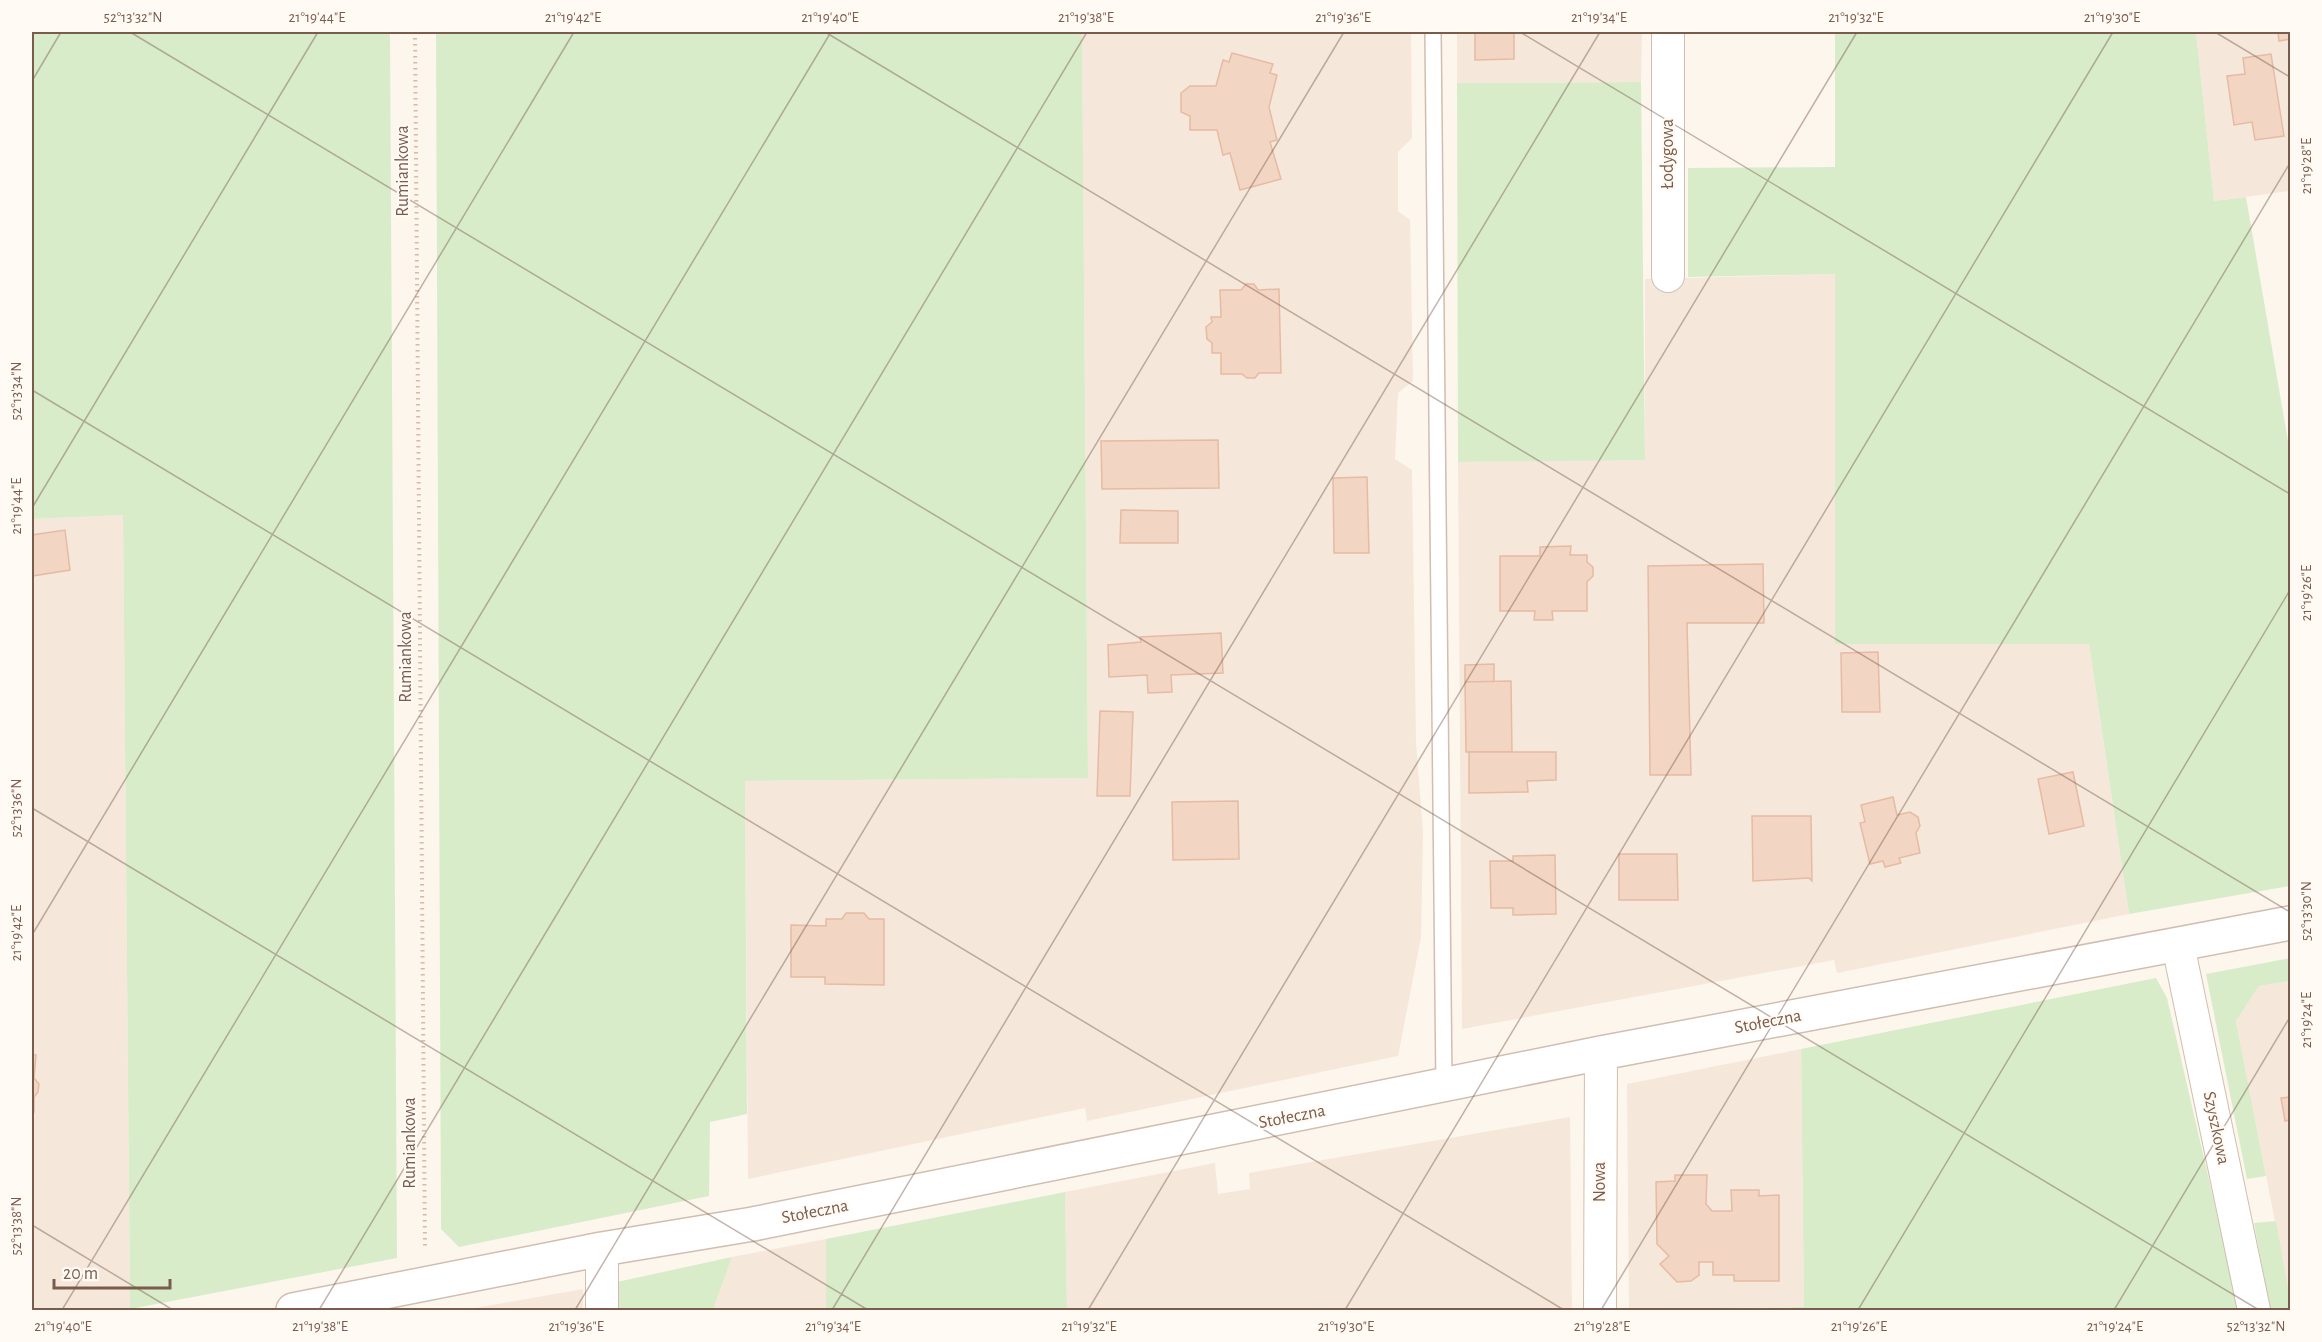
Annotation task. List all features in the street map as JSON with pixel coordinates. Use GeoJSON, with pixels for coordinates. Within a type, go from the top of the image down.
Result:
{"type":"FeatureCollection","features":[{"type":"Feature","properties":{"kind":"street","name":"Łodygowa"},"geometry":{"type":"LineString","coordinates":[[1668,32],[1668,276]]}},
{"type":"Feature","properties":{"kind":"street","name":"Stołeczna"},"geometry":{"type":"LineString","coordinates":[[293,1311],[425,1282],[753,1224],[1444,1087],[1600,1053],[2290,923]]}},
{"type":"Feature","properties":{"kind":"street","name":"Szyszkowa"},"geometry":{"type":"LineString","coordinates":[[2178,945],[2254,1311]]}},
{"type":"Feature","properties":{"kind":"street","name":"Nowa"},"geometry":{"type":"LineString","coordinates":[[1600,1053],[1600,1311]]}},
{"type":"Feature","properties":{"kind":"street"},"geometry":{"type":"LineString","coordinates":[[602,1249],[602,1311]]}},
{"type":"Feature","properties":{"kind":"lane"},"geometry":{"type":"LineString","coordinates":[[1433,32],[1444,1087]]}},
{"type":"Feature","properties":{"kind":"path","name":"Rumiankowa"},"geometry":{"type":"LineString","coordinates":[[415,32],[425,1282]]}},
{"type":"Feature","properties":{"kind":"shaded area"},"geometry":{"type":"Polygon","coordinates":[[[1082,32],[1411,32],[1412,138],[1398,152],[1398,211],[1410,220],[1413,381],[1398,393],[1395,459],[1412,470],[1416,742],[1423,833],[1421,937],[1398,1056],[1087,1121],[1085,1108],[748,1179],[745,781],[1088,778],[1082,32]]]}},
{"type":"Feature","properties":{"kind":"shaded area"},"geometry":{"type":"Polygon","coordinates":[[[1457,32],[1642,32],[1641,82],[1457,83],[1457,32]]]}},
{"type":"Feature","properties":{"kind":"shaded area"},"geometry":{"type":"Polygon","coordinates":[[[2196,32],[2290,32],[2290,191],[2214,201],[2196,32]]]}},
{"type":"Feature","properties":{"kind":"shaded area"},"geometry":{"type":"Polygon","coordinates":[[[1835,274],[1835,644],[2089,644],[2129,914],[1837,973],[1834,960],[1462,1029],[1458,462],[1645,459],[1645,279],[1835,274]]]}},
{"type":"Feature","properties":{"kind":"shaded area"},"geometry":{"type":"Polygon","coordinates":[[[123,515],[130,1309],[32,1310],[32,519],[123,515]]]}},
{"type":"Feature","properties":{"kind":"shaded area"},"geometry":{"type":"Polygon","coordinates":[[[2290,981],[2290,1299],[2236,1021],[2259,986],[2290,981]]]}},
{"type":"Feature","properties":{"kind":"shaded area"},"geometry":{"type":"Polygon","coordinates":[[[1801,1049],[1804,1307],[1629,1309],[1627,1084],[1801,1049]]]}},
{"type":"Feature","properties":{"kind":"shaded area"},"geometry":{"type":"Polygon","coordinates":[[[1570,1117],[1572,1310],[1067,1310],[1065,1192],[1215,1163],[1218,1194],[1250,1189],[1249,1173],[1570,1117]]]}},
{"type":"Feature","properties":{"kind":"shaded area"},"geometry":{"type":"Polygon","coordinates":[[[826,1239],[826,1310],[713,1310],[732,1257],[826,1239]]]}},
{"type":"Feature","properties":{"kind":"shaded area"},"geometry":{"type":"Polygon","coordinates":[[[583,1289],[583,1310],[466,1310],[492,1305],[583,1289]]]}},
{"type":"Feature","properties":{"kind":"green space"},"geometry":{"type":"Polygon","coordinates":[[[32,32],[390,32],[397,1258],[130,1309],[123,515],[32,519],[32,32]]]}},
{"type":"Feature","properties":{"kind":"green space"},"geometry":{"type":"Polygon","coordinates":[[[436,32],[1082,32],[1088,778],[745,781],[747,1114],[710,1122],[709,1196],[459,1247],[441,1229],[436,32]]]}},
{"type":"Feature","properties":{"kind":"green space"},"geometry":{"type":"Polygon","coordinates":[[[1835,32],[2196,32],[2214,201],[2246,197],[2290,453],[2290,886],[2129,914],[2089,644],[1835,644],[1835,274],[1688,277],[1688,168],[1835,167],[1835,32]]]}},
{"type":"Feature","properties":{"kind":"green space"},"geometry":{"type":"Polygon","coordinates":[[[1641,82],[1645,460],[1458,462],[1457,83],[1641,82]]]}},
{"type":"Feature","properties":{"kind":"green space"},"geometry":{"type":"Polygon","coordinates":[[[2290,958],[2290,981],[2259,986],[2236,1021],[2266,1176],[2247,1179],[2206,974],[2290,958]]]}},
{"type":"Feature","properties":{"kind":"green space"},"geometry":{"type":"Polygon","coordinates":[[[2156,978],[2167,998],[2239,1310],[1629,1310],[1804,1307],[1801,1049],[2156,978]]]}},
{"type":"Feature","properties":{"kind":"green space"},"geometry":{"type":"Polygon","coordinates":[[[1065,1192],[1067,1310],[826,1310],[826,1239],[1065,1192]]]}},
{"type":"Feature","properties":{"kind":"green space"},"geometry":{"type":"Polygon","coordinates":[[[2276,1221],[2290,1310],[2270,1310],[2254,1223],[2276,1221]]]}},
{"type":"Feature","properties":{"kind":"green space"},"geometry":{"type":"Polygon","coordinates":[[[732,1257],[713,1310],[617,1310],[617,1282],[732,1257]]]}},
{"type":"Feature","properties":{"kind":"building"},"geometry":{"type":"Polygon","coordinates":[[[1475,32],[1514,32],[1514,59],[1475,60],[1475,32]]]}},
{"type":"Feature","properties":{"kind":"building"},"geometry":{"type":"Polygon","coordinates":[[[2278,32],[2290,32],[2290,39],[2279,41],[2278,32]]]}},
{"type":"Feature","properties":{"kind":"building"},"geometry":{"type":"Polygon","coordinates":[[[1232,53],[1273,64],[1270,73],[1277,75],[1269,107],[1277,140],[1270,142],[1281,179],[1240,190],[1230,153],[1223,155],[1217,130],[1190,130],[1190,116],[1181,112],[1181,93],[1190,86],[1216,86],[1223,60],[1229,62],[1232,53]]]}},
{"type":"Feature","properties":{"kind":"building"},"geometry":{"type":"Polygon","coordinates":[[[2271,54],[2284,136],[2255,140],[2252,122],[2234,125],[2227,76],[2245,74],[2243,58],[2271,54]]]}},
{"type":"Feature","properties":{"kind":"building"},"geometry":{"type":"Polygon","coordinates":[[[1246,284],[1254,284],[1258,290],[1279,289],[1281,373],[1259,373],[1255,378],[1247,378],[1242,374],[1221,374],[1221,353],[1212,353],[1212,343],[1207,339],[1206,327],[1212,322],[1211,317],[1221,317],[1220,290],[1241,290],[1246,284]]]}},
{"type":"Feature","properties":{"kind":"building"},"geometry":{"type":"Polygon","coordinates":[[[1218,440],[1219,488],[1102,489],[1101,441],[1218,440]]]}},
{"type":"Feature","properties":{"kind":"building"},"geometry":{"type":"Polygon","coordinates":[[[1367,477],[1369,553],[1334,553],[1333,478],[1367,477]]]}},
{"type":"Feature","properties":{"kind":"building"},"geometry":{"type":"Polygon","coordinates":[[[1121,510],[1178,511],[1178,543],[1120,543],[1121,510]]]}},
{"type":"Feature","properties":{"kind":"building"},"geometry":{"type":"Polygon","coordinates":[[[65,530],[70,570],[32,576],[32,535],[65,530]]]}},
{"type":"Feature","properties":{"kind":"building"},"geometry":{"type":"Polygon","coordinates":[[[1571,546],[1570,555],[1587,555],[1587,562],[1593,567],[1593,576],[1587,582],[1587,611],[1552,611],[1553,620],[1534,620],[1535,611],[1500,611],[1500,556],[1540,556],[1540,547],[1571,546]]]}},
{"type":"Feature","properties":{"kind":"building"},"geometry":{"type":"Polygon","coordinates":[[[1763,564],[1764,623],[1687,623],[1691,775],[1650,775],[1648,566],[1763,564]]]}},
{"type":"Feature","properties":{"kind":"building"},"geometry":{"type":"Polygon","coordinates":[[[1221,633],[1223,673],[1171,675],[1172,692],[1148,693],[1147,675],[1109,677],[1108,645],[1141,642],[1140,637],[1221,633]]]}},
{"type":"Feature","properties":{"kind":"building"},"geometry":{"type":"Polygon","coordinates":[[[1878,652],[1880,712],[1842,712],[1841,653],[1878,652]]]}},
{"type":"Feature","properties":{"kind":"building"},"geometry":{"type":"Polygon","coordinates":[[[1494,664],[1494,682],[1465,682],[1465,665],[1494,664]]]}},
{"type":"Feature","properties":{"kind":"building"},"geometry":{"type":"Polygon","coordinates":[[[1511,681],[1512,752],[1466,752],[1465,682],[1511,681]]]}},
{"type":"Feature","properties":{"kind":"building"},"geometry":{"type":"Polygon","coordinates":[[[1100,711],[1133,712],[1130,796],[1097,796],[1100,711]]]}},
{"type":"Feature","properties":{"kind":"building"},"geometry":{"type":"Polygon","coordinates":[[[1469,752],[1556,752],[1556,780],[1527,781],[1528,792],[1469,793],[1469,752]]]}},
{"type":"Feature","properties":{"kind":"building"},"geometry":{"type":"Polygon","coordinates":[[[2073,772],[2084,826],[2049,834],[2038,779],[2073,772]]]}},
{"type":"Feature","properties":{"kind":"building"},"geometry":{"type":"Polygon","coordinates":[[[1893,797],[1897,815],[1910,812],[1918,817],[1920,826],[1916,833],[1920,853],[1899,858],[1901,863],[1885,867],[1883,861],[1870,864],[1860,823],[1865,822],[1861,805],[1893,797]]]}},
{"type":"Feature","properties":{"kind":"building"},"geometry":{"type":"Polygon","coordinates":[[[1238,801],[1239,859],[1173,860],[1172,802],[1238,801]]]}},
{"type":"Feature","properties":{"kind":"building"},"geometry":{"type":"Polygon","coordinates":[[[1752,816],[1811,816],[1812,881],[1809,878],[1753,881],[1752,816]]]}},
{"type":"Feature","properties":{"kind":"building"},"geometry":{"type":"Polygon","coordinates":[[[1619,854],[1677,854],[1678,900],[1619,900],[1619,854]]]}},
{"type":"Feature","properties":{"kind":"building"},"geometry":{"type":"Polygon","coordinates":[[[1555,855],[1556,914],[1513,915],[1513,908],[1491,908],[1490,861],[1513,861],[1513,856],[1555,855]]]}},
{"type":"Feature","properties":{"kind":"building"},"geometry":{"type":"Polygon","coordinates":[[[846,913],[864,913],[869,919],[884,919],[884,985],[825,984],[825,977],[791,977],[791,925],[826,926],[826,919],[842,919],[846,913]]]}},
{"type":"Feature","properties":{"kind":"building"},"geometry":{"type":"Polygon","coordinates":[[[32,1054],[36,1055],[34,1078],[39,1084],[38,1092],[34,1097],[34,1112],[32,1112],[32,1054]]]}},
{"type":"Feature","properties":{"kind":"building"},"geometry":{"type":"Polygon","coordinates":[[[2290,1097],[2290,1125],[2289,1120],[2285,1121],[2281,1098],[2290,1097]]]}},
{"type":"Feature","properties":{"kind":"building"},"geometry":{"type":"Polygon","coordinates":[[[1675,1175],[1707,1175],[1706,1204],[1712,1211],[1732,1211],[1731,1190],[1759,1190],[1759,1196],[1779,1195],[1779,1281],[1734,1281],[1734,1275],[1713,1275],[1713,1262],[1699,1262],[1699,1275],[1691,1281],[1677,1282],[1660,1264],[1669,1256],[1657,1244],[1656,1182],[1675,1181],[1675,1175]]]}}]}
